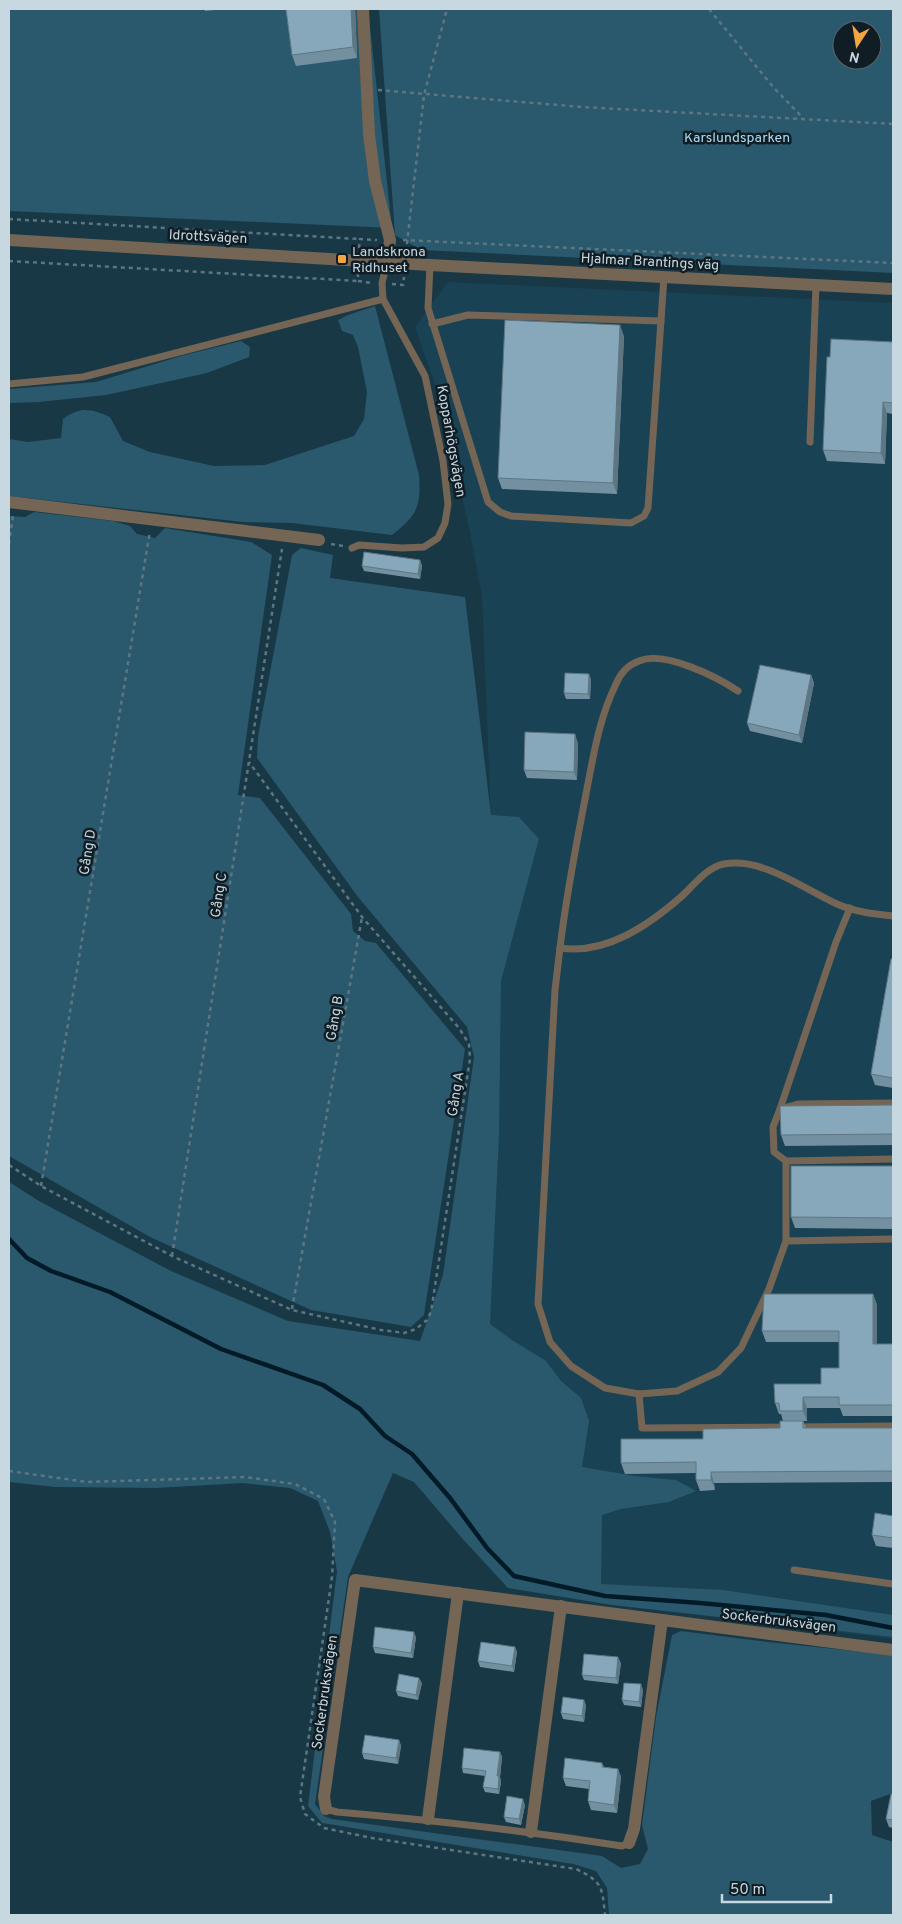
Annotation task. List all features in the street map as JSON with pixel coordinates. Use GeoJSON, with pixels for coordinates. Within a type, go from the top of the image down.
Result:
{"type":"FeatureCollection","features":[{"type":"Feature","properties":{"kind":"street"},"geometry":{"type":"LineString","coordinates":[[363,9],[369,134],[375,181],[390,240],[387,262]]}},
{"type":"Feature","properties":{"kind":"street","name":"Idrottsvägen"},"geometry":{"type":"LineString","coordinates":[[9,240],[387,262],[404,268]]}},
{"type":"Feature","properties":{"kind":"street","name":"Hjalmar Brantings väg"},"geometry":{"type":"LineString","coordinates":[[404,268],[430,265],[893,289]]}},
{"type":"Feature","properties":{"kind":"street"},"geometry":{"type":"LineString","coordinates":[[12,503],[319,540]]}},
{"type":"Feature","properties":{"kind":"street","name":"Sockerbruksvägen"},"geometry":{"type":"LineString","coordinates":[[326,1809],[324,1797],[355,1580],[893,1650]]}},
{"type":"Feature","properties":{"kind":"street"},"geometry":{"type":"LineString","coordinates":[[428,1819],[458,1593]]}},
{"type":"Feature","properties":{"kind":"street"},"geometry":{"type":"LineString","coordinates":[[532,1832],[561,1606]]}},
{"type":"Feature","properties":{"kind":"street","name":"Sockerbruksvägen"},"geometry":{"type":"LineString","coordinates":[[629,1843],[634,1830],[662,1620]]}},
{"type":"Feature","properties":{"kind":"lane"},"geometry":{"type":"LineString","coordinates":[[9,384],[83,377],[383,299],[382,284],[387,262]]}},
{"type":"Feature","properties":{"kind":"lane"},"geometry":{"type":"LineString","coordinates":[[430,265],[428,308],[488,502],[500,512],[511,516],[631,523],[644,516],[648,508],[664,277]]}},
{"type":"Feature","properties":{"kind":"lane"},"geometry":{"type":"LineString","coordinates":[[810,442],[816,285]]}},
{"type":"Feature","properties":{"kind":"lane","name":"Kopparhögsvägen"},"geometry":{"type":"LineString","coordinates":[[352,548],[359,545],[402,548],[424,547],[438,538],[445,523],[448,504],[443,461],[425,376],[383,299]]}},
{"type":"Feature","properties":{"kind":"lane"},"geometry":{"type":"LineString","coordinates":[[432,324],[468,315],[661,321]]}},
{"type":"Feature","properties":{"kind":"lane"},"geometry":{"type":"LineString","coordinates":[[738,691],[720,679],[695,668],[658,658],[640,660],[625,669],[616,684],[604,716],[590,770],[564,908],[555,990],[538,1304],[550,1342],[571,1366],[605,1388],[639,1394],[677,1391],[718,1372],[741,1348],[769,1289],[786,1242],[786,1162]]}},
{"type":"Feature","properties":{"kind":"lane"},"geometry":{"type":"LineString","coordinates":[[560,948],[591,948],[618,939],[648,922],[682,896],[705,874],[722,864],[742,862],[764,868],[850,908],[893,916]]}},
{"type":"Feature","properties":{"kind":"lane"},"geometry":{"type":"LineString","coordinates":[[850,908],[836,942],[773,1127],[774,1152],[786,1162],[893,1159]]}},
{"type":"Feature","properties":{"kind":"lane"},"geometry":{"type":"LineString","coordinates":[[780,1109],[798,1104],[893,1103]]}},
{"type":"Feature","properties":{"kind":"lane"},"geometry":{"type":"LineString","coordinates":[[786,1242],[893,1239]]}},
{"type":"Feature","properties":{"kind":"lane"},"geometry":{"type":"LineString","coordinates":[[639,1394],[642,1428],[893,1426]]}},
{"type":"Feature","properties":{"kind":"lane"},"geometry":{"type":"LineString","coordinates":[[794,1570],[893,1584]]}},
{"type":"Feature","properties":{"kind":"lane","name":"Sockerbruksvägen"},"geometry":{"type":"LineString","coordinates":[[326,1809],[337,1812],[428,1819],[622,1846],[629,1843]]}},
{"type":"Feature","properties":{"kind":"path"},"geometry":{"type":"LineString","coordinates":[[408,239],[424,95],[447,9]]}},
{"type":"Feature","properties":{"kind":"path"},"geometry":{"type":"LineString","coordinates":[[709,9],[774,88],[804,119]]}},
{"type":"Feature","properties":{"kind":"path"},"geometry":{"type":"LineString","coordinates":[[368,88],[424,95],[592,108],[893,124]]}},
{"type":"Feature","properties":{"kind":"path"},"geometry":{"type":"LineString","coordinates":[[9,220],[360,239]]}},
{"type":"Feature","properties":{"kind":"path"},"geometry":{"type":"LineString","coordinates":[[390,240],[408,239],[893,263]]}},
{"type":"Feature","properties":{"kind":"path"},"geometry":{"type":"LineString","coordinates":[[9,261],[358,282]]}},
{"type":"Feature","properties":{"kind":"path"},"geometry":{"type":"LineString","coordinates":[[382,284],[403,285],[404,268]]}},
{"type":"Feature","properties":{"kind":"path"},"geometry":{"type":"LineString","coordinates":[[9,544],[12,503]]}},
{"type":"Feature","properties":{"kind":"path","name":"Gång D"},"geometry":{"type":"LineString","coordinates":[[41,1186],[152,521]]}},
{"type":"Feature","properties":{"kind":"path","name":"Gång C"},"geometry":{"type":"LineString","coordinates":[[172,1256],[284,537]]}},
{"type":"Feature","properties":{"kind":"path"},"geometry":{"type":"LineString","coordinates":[[319,540],[352,548]]}},
{"type":"Feature","properties":{"kind":"path"},"geometry":{"type":"LineString","coordinates":[[249,762],[362,917]]}},
{"type":"Feature","properties":{"kind":"path","name":"Gång B"},"geometry":{"type":"LineString","coordinates":[[292,1310],[362,917]]}},
{"type":"Feature","properties":{"kind":"path","name":"Gång A"},"geometry":{"type":"LineString","coordinates":[[292,1310],[381,1330],[404,1333],[416,1329],[427,1320],[431,1312],[470,1059],[469,1044],[459,1028],[362,917]]}},
{"type":"Feature","properties":{"kind":"path"},"geometry":{"type":"LineString","coordinates":[[9,1165],[41,1186],[172,1256],[292,1310]]}},
{"type":"Feature","properties":{"kind":"path"},"geometry":{"type":"LineString","coordinates":[[9,1472],[87,1482],[245,1477],[295,1484],[324,1499],[335,1522],[332,1577],[300,1797],[305,1814],[324,1828],[372,1838],[576,1869],[593,1877],[602,1891],[605,1915]]}},
{"type":"Feature","properties":{"kind":"shaded area"},"geometry":{"type":"Polygon","coordinates":[[[448,282],[893,303],[893,1639],[568,1596],[489,1326],[497,969],[482,596],[469,528],[437,390],[415,327],[448,282]]]}},
{"type":"Feature","properties":{"kind":"green space"},"geometry":{"type":"Polygon","coordinates":[[[9,9],[368,9],[392,228],[9,211],[9,9]]]}},
{"type":"Feature","properties":{"kind":"green space","name":"Karslundsparken"},"geometry":{"type":"Polygon","coordinates":[[[379,9],[893,9],[893,273],[421,250],[395,235],[379,9]]]}},
{"type":"Feature","properties":{"kind":"green space"},"geometry":{"type":"Polygon","coordinates":[[[375,306],[419,475],[419,495],[416,510],[407,522],[392,535],[292,523],[243,522],[9,496],[9,439],[28,442],[61,438],[63,419],[75,412],[86,410],[110,417],[123,441],[150,452],[214,466],[265,465],[354,436],[364,419],[367,392],[358,347],[353,335],[342,331],[338,320],[375,306]]]}},
{"type":"Feature","properties":{"kind":"green space"},"geometry":{"type":"Polygon","coordinates":[[[241,341],[250,347],[249,357],[207,373],[106,395],[9,403],[9,389],[96,382],[181,356],[241,341]]]}},
{"type":"Feature","properties":{"kind":"green space"},"geometry":{"type":"Polygon","coordinates":[[[34,512],[113,521],[130,526],[137,534],[155,538],[165,528],[251,542],[272,555],[238,795],[260,798],[351,914],[353,931],[365,941],[376,943],[465,1049],[424,1315],[411,1327],[311,1310],[150,1237],[9,1156],[9,516],[25,517],[34,512]]]}},
{"type":"Feature","properties":{"kind":"green space"},"geometry":{"type":"Polygon","coordinates":[[[301,548],[333,555],[330,578],[465,597],[491,815],[519,817],[539,839],[501,981],[499,1136],[490,1324],[546,1361],[561,1381],[581,1398],[589,1421],[582,1467],[635,1476],[676,1480],[696,1491],[669,1502],[621,1509],[602,1515],[601,1584],[723,1590],[893,1615],[893,1637],[612,1605],[508,1588],[414,1482],[393,1473],[348,1577],[315,1804],[324,1816],[332,1819],[602,1856],[621,1868],[640,1864],[648,1849],[642,1825],[656,1717],[672,1635],[681,1631],[893,1655],[893,1793],[871,1801],[872,1835],[893,1842],[893,1915],[609,1915],[607,1888],[596,1871],[573,1864],[322,1823],[308,1806],[337,1571],[330,1532],[318,1501],[290,1488],[243,1483],[156,1488],[55,1487],[9,1482],[9,1182],[39,1201],[171,1271],[288,1321],[420,1341],[443,1275],[474,1057],[467,1027],[358,897],[257,758],[258,736],[292,555],[301,548]]]}},
{"type":"Feature","properties":{"kind":"building"},"geometry":{"type":"Polygon","coordinates":[[[286,9],[351,9],[353,47],[292,55],[286,9]]]}},
{"type":"Feature","properties":{"kind":"building"},"geometry":{"type":"Polygon","coordinates":[[[505,320],[620,325],[613,483],[498,478],[505,320]]]}},
{"type":"Feature","properties":{"kind":"building"},"geometry":{"type":"Polygon","coordinates":[[[831,339],[893,342],[893,403],[883,402],[881,453],[823,450],[827,357],[830,357],[831,339]]]}},
{"type":"Feature","properties":{"kind":"building"},"geometry":{"type":"Polygon","coordinates":[[[364,552],[420,560],[418,574],[362,566],[364,552]]]}},
{"type":"Feature","properties":{"kind":"building"},"geometry":{"type":"Polygon","coordinates":[[[760,665],[811,675],[799,735],[747,723],[760,665]]]}},
{"type":"Feature","properties":{"kind":"building"},"geometry":{"type":"Polygon","coordinates":[[[565,673],[589,674],[588,694],[564,693],[565,673]]]}},
{"type":"Feature","properties":{"kind":"building"},"geometry":{"type":"Polygon","coordinates":[[[525,732],[575,734],[574,772],[524,770],[525,732]]]}},
{"type":"Feature","properties":{"kind":"building"},"geometry":{"type":"Polygon","coordinates":[[[891,959],[893,959],[893,1078],[871,1074],[891,959]]]}},
{"type":"Feature","properties":{"kind":"building"},"geometry":{"type":"Polygon","coordinates":[[[893,1105],[893,1134],[781,1135],[780,1106],[893,1105]]]}},
{"type":"Feature","properties":{"kind":"building"},"geometry":{"type":"Polygon","coordinates":[[[791,1166],[893,1166],[893,1218],[791,1217],[791,1166]]]}},
{"type":"Feature","properties":{"kind":"building"},"geometry":{"type":"Polygon","coordinates":[[[764,1294],[873,1294],[873,1344],[893,1344],[893,1405],[839,1405],[839,1397],[803,1397],[803,1411],[780,1411],[779,1403],[775,1403],[774,1384],[821,1384],[821,1368],[839,1368],[839,1331],[762,1331],[764,1294]]]}},
{"type":"Feature","properties":{"kind":"building"},"geometry":{"type":"Polygon","coordinates":[[[780,1421],[803,1421],[803,1428],[893,1428],[893,1471],[711,1472],[711,1480],[696,1480],[696,1462],[621,1463],[621,1439],[703,1439],[703,1429],[780,1428],[780,1421]]]}},
{"type":"Feature","properties":{"kind":"building"},"geometry":{"type":"Polygon","coordinates":[[[875,1513],[893,1516],[893,1538],[872,1535],[875,1513]]]}},
{"type":"Feature","properties":{"kind":"building"},"geometry":{"type":"Polygon","coordinates":[[[375,1627],[414,1632],[411,1653],[373,1647],[375,1627]]]}},
{"type":"Feature","properties":{"kind":"building"},"geometry":{"type":"Polygon","coordinates":[[[481,1642],[515,1647],[512,1666],[478,1661],[481,1642]]]}},
{"type":"Feature","properties":{"kind":"building"},"geometry":{"type":"Polygon","coordinates":[[[584,1654],[618,1657],[616,1678],[582,1675],[584,1654]]]}},
{"type":"Feature","properties":{"kind":"building"},"geometry":{"type":"Polygon","coordinates":[[[399,1674],[419,1678],[416,1695],[396,1691],[399,1674]]]}},
{"type":"Feature","properties":{"kind":"building"},"geometry":{"type":"Polygon","coordinates":[[[624,1683],[641,1684],[639,1702],[622,1700],[624,1683]]]}},
{"type":"Feature","properties":{"kind":"building"},"geometry":{"type":"Polygon","coordinates":[[[563,1697],[584,1700],[582,1716],[561,1713],[563,1697]]]}},
{"type":"Feature","properties":{"kind":"building"},"geometry":{"type":"Polygon","coordinates":[[[365,1735],[399,1740],[396,1758],[362,1753],[365,1735]]]}},
{"type":"Feature","properties":{"kind":"building"},"geometry":{"type":"Polygon","coordinates":[[[464,1748],[500,1752],[497,1776],[499,1776],[498,1789],[483,1787],[486,1771],[462,1768],[464,1748]]]}},
{"type":"Feature","properties":{"kind":"building"},"geometry":{"type":"Polygon","coordinates":[[[565,1758],[602,1763],[602,1767],[618,1769],[614,1805],[588,1801],[590,1781],[563,1778],[565,1758]]]}},
{"type":"Feature","properties":{"kind":"building"},"geometry":{"type":"Polygon","coordinates":[[[891,1794],[893,1794],[893,1820],[886,1819],[891,1794]]]}},
{"type":"Feature","properties":{"kind":"building"},"geometry":{"type":"Polygon","coordinates":[[[507,1796],[523,1799],[519,1819],[504,1817],[507,1796]]]}},
{"type":"Feature","properties":{"kind":"waterway"},"geometry":{"type":"LineString","coordinates":[[9,1239],[27,1258],[51,1271],[110,1292],[221,1349],[323,1385],[360,1409],[385,1436],[412,1454],[450,1498],[487,1548],[514,1576],[605,1596],[826,1615],[893,1628]]}},
{"type":"Feature","properties":{"kind":"place","name":"Landskrona Ridhuset"},"geometry":{"type":"Point","coordinates":[342,259]}}]}
